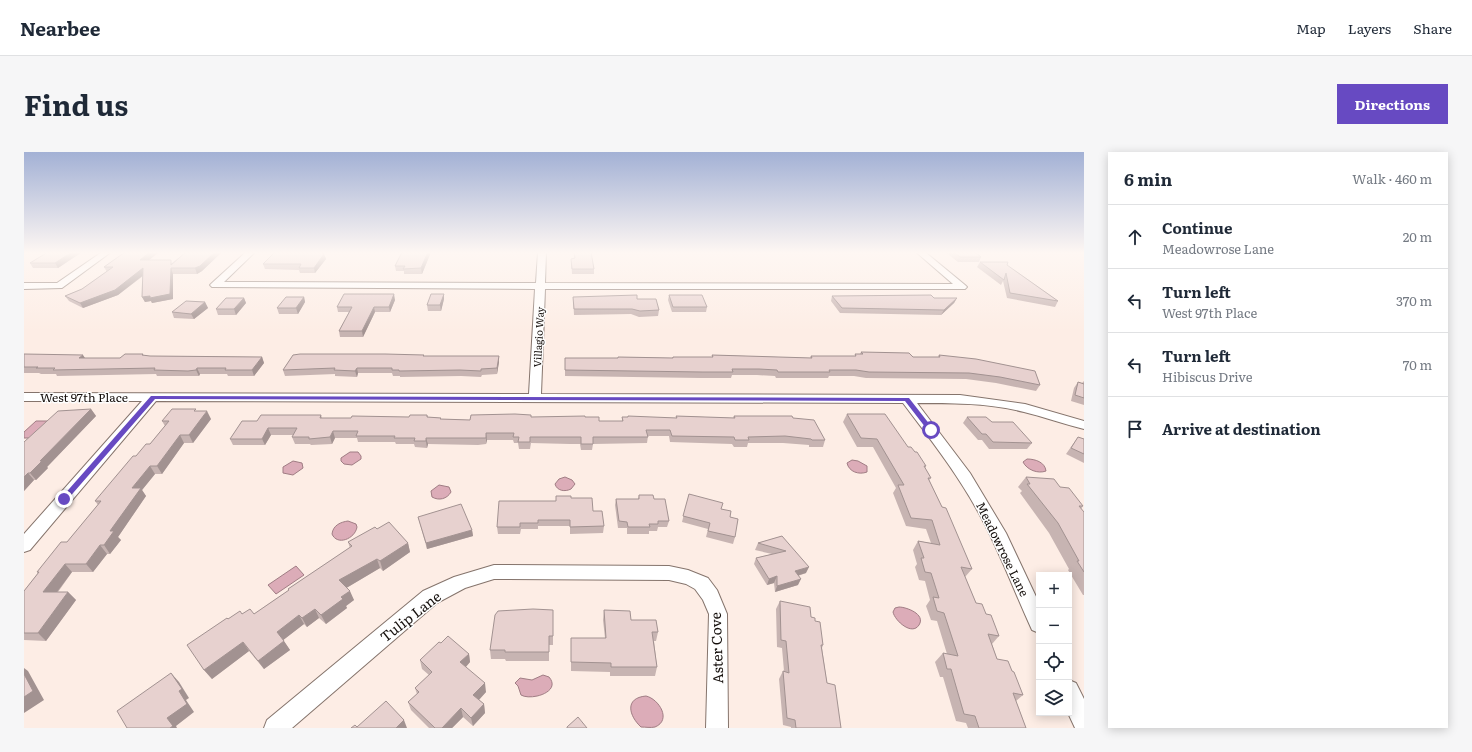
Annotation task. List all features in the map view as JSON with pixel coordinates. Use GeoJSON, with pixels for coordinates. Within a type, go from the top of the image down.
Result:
{"type":"FeatureCollection","features":[{"type":"Feature","properties":{"kind":"street"},"geometry":{"type":"LineString","coordinates":[[24,286],[59,286],[69,279]]}},
{"type":"Feature","properties":{"kind":"street"},"geometry":{"type":"LineString","coordinates":[[222,279],[215,285],[962,287],[952,279]]}},
{"type":"Feature","properties":{"kind":"street","name":"Villagio Way"},"geometry":{"type":"LineString","coordinates":[[535,397],[540,279]]}},
{"type":"Feature","properties":{"kind":"street","name":"West 97th Place"},"geometry":{"type":"LineString","coordinates":[[24,397],[535,397],[960,400],[1007,404],[1084,425]]}},
{"type":"Feature","properties":{"kind":"street"},"geometry":{"type":"LineString","coordinates":[[24,545],[153,397]]}},
{"type":"Feature","properties":{"kind":"street","name":"Meadowrose Lane"},"geometry":{"type":"LineString","coordinates":[[907,399],[958,467],[982,504],[996,529],[1036,617]]}},
{"type":"Feature","properties":{"kind":"street","name":"Tulip Lane"},"geometry":{"type":"LineString","coordinates":[[275,728],[409,614],[432,596],[460,582],[494,572],[669,573]]}},
{"type":"Feature","properties":{"kind":"street","name":"Aster Cove"},"geometry":{"type":"LineString","coordinates":[[669,573],[689,576],[702,584],[712,596],[718,614],[717,728]]}},
{"type":"Feature","properties":{"kind":"street"},"geometry":{"type":"LineString","coordinates":[[1072,697],[1084,723]]}},
{"type":"Feature","properties":{"kind":"shaded area"},"geometry":{"type":"Polygon","coordinates":[[[36,421],[48,421],[30,438],[24,438],[24,432],[36,421]]]}},
{"type":"Feature","properties":{"kind":"shaded area"},"geometry":{"type":"Polygon","coordinates":[[[350,452],[358,452],[361,459],[352,465],[344,464],[341,461],[341,458],[350,452]]]}},
{"type":"Feature","properties":{"kind":"shaded area"},"geometry":{"type":"Polygon","coordinates":[[[1027,459],[1042,463],[1046,471],[1036,472],[1030,469],[1023,462],[1027,459]]]}},
{"type":"Feature","properties":{"kind":"shaded area"},"geometry":{"type":"Polygon","coordinates":[[[852,460],[858,461],[867,466],[867,472],[858,473],[852,471],[847,463],[852,460]]]}},
{"type":"Feature","properties":{"kind":"shaded area"},"geometry":{"type":"Polygon","coordinates":[[[293,461],[302,463],[303,468],[293,475],[283,473],[283,467],[293,461]]]}},
{"type":"Feature","properties":{"kind":"shaded area"},"geometry":{"type":"Polygon","coordinates":[[[565,477],[572,480],[575,484],[571,489],[562,490],[555,484],[559,479],[565,477]]]}},
{"type":"Feature","properties":{"kind":"shaded area"},"geometry":{"type":"Polygon","coordinates":[[[439,485],[449,487],[451,492],[443,499],[432,497],[431,491],[439,485]]]}},
{"type":"Feature","properties":{"kind":"shaded area"},"geometry":{"type":"Polygon","coordinates":[[[348,521],[356,524],[356,531],[353,535],[346,540],[338,540],[334,538],[332,534],[334,528],[340,523],[348,521]]]}},
{"type":"Feature","properties":{"kind":"shaded area"},"geometry":{"type":"Polygon","coordinates":[[[296,566],[304,575],[276,594],[268,585],[296,566]]]}},
{"type":"Feature","properties":{"kind":"shaded area"},"geometry":{"type":"Polygon","coordinates":[[[895,608],[906,608],[918,614],[920,621],[916,628],[912,629],[904,626],[894,616],[893,612],[895,608]]]}},
{"type":"Feature","properties":{"kind":"shaded area"},"geometry":{"type":"Polygon","coordinates":[[[543,675],[549,677],[552,682],[552,687],[548,691],[538,696],[526,697],[521,695],[518,686],[515,683],[520,678],[532,680],[543,675]]]}},
{"type":"Feature","properties":{"kind":"shaded area"},"geometry":{"type":"Polygon","coordinates":[[[646,696],[655,701],[662,710],[663,720],[655,727],[641,727],[637,723],[632,713],[631,708],[634,700],[639,697],[646,696]]]}},
{"type":"Feature","properties":{"kind":"building"},"geometry":{"type":"Polygon","coordinates":[[[96,279],[129,279],[115,290],[80,303],[65,296],[82,289],[96,279]]]}},
{"type":"Feature","properties":{"kind":"building"},"geometry":{"type":"Polygon","coordinates":[[[143,279],[171,279],[170,294],[150,298],[150,296],[142,297],[143,279]]]}},
{"type":"Feature","properties":{"kind":"building"},"geometry":{"type":"Polygon","coordinates":[[[1007,279],[1027,279],[1058,301],[1010,293],[1007,279]]]}},
{"type":"Feature","properties":{"kind":"building"},"geometry":{"type":"Polygon","coordinates":[[[344,294],[394,294],[389,307],[374,307],[362,331],[339,331],[352,307],[337,307],[344,294]]]}},
{"type":"Feature","properties":{"kind":"building"},"geometry":{"type":"Polygon","coordinates":[[[431,294],[444,294],[440,305],[427,305],[431,294]]]}},
{"type":"Feature","properties":{"kind":"building"},"geometry":{"type":"Polygon","coordinates":[[[637,295],[637,299],[656,299],[659,310],[640,311],[632,309],[574,309],[573,297],[637,295]]]}},
{"type":"Feature","properties":{"kind":"building"},"geometry":{"type":"Polygon","coordinates":[[[669,295],[702,295],[707,307],[673,307],[669,295]]]}},
{"type":"Feature","properties":{"kind":"building"},"geometry":{"type":"Polygon","coordinates":[[[931,295],[934,298],[957,298],[944,310],[842,308],[832,296],[931,295]]]}},
{"type":"Feature","properties":{"kind":"building"},"geometry":{"type":"Polygon","coordinates":[[[286,297],[304,297],[296,308],[277,308],[286,297]]]}},
{"type":"Feature","properties":{"kind":"building"},"geometry":{"type":"Polygon","coordinates":[[[226,298],[244,298],[234,309],[216,309],[226,298]]]}},
{"type":"Feature","properties":{"kind":"building"},"geometry":{"type":"Polygon","coordinates":[[[186,301],[205,302],[191,314],[172,312],[186,301]]]}},
{"type":"Feature","properties":{"kind":"building"},"geometry":{"type":"Polygon","coordinates":[[[861,352],[909,353],[913,357],[940,357],[939,355],[976,359],[1035,371],[1040,385],[1000,377],[969,373],[869,372],[856,370],[829,370],[830,372],[778,372],[777,370],[759,369],[732,369],[733,372],[565,370],[565,358],[713,357],[712,355],[812,358],[811,356],[856,356],[855,354],[863,354],[861,352]]]}},
{"type":"Feature","properties":{"kind":"building"},"geometry":{"type":"Polygon","coordinates":[[[24,354],[83,355],[79,358],[120,358],[125,354],[143,354],[142,355],[150,356],[262,357],[252,370],[197,368],[196,370],[188,371],[154,370],[155,368],[53,370],[55,368],[24,367],[24,354]]]}},
{"type":"Feature","properties":{"kind":"building"},"geometry":{"type":"Polygon","coordinates":[[[293,355],[499,356],[497,368],[481,369],[481,371],[399,371],[392,370],[392,368],[357,368],[355,371],[334,370],[335,368],[283,370],[293,355]]]}},
{"type":"Feature","properties":{"kind":"building"},"geometry":{"type":"Polygon","coordinates":[[[1078,382],[1084,384],[1084,398],[1075,395],[1078,382]]]}},
{"type":"Feature","properties":{"kind":"building"},"geometry":{"type":"Polygon","coordinates":[[[91,409],[40,461],[42,461],[24,477],[24,442],[58,411],[91,409]]]}},
{"type":"Feature","properties":{"kind":"building"},"geometry":{"type":"Polygon","coordinates":[[[172,409],[196,409],[194,411],[207,411],[189,435],[180,435],[157,466],[150,466],[132,488],[141,488],[110,531],[114,531],[104,545],[100,545],[86,564],[65,564],[43,592],[68,592],[38,633],[24,633],[24,591],[61,542],[67,542],[101,501],[95,501],[133,456],[136,456],[146,444],[150,444],[169,421],[162,421],[172,409]]]}},
{"type":"Feature","properties":{"kind":"building"},"geometry":{"type":"Polygon","coordinates":[[[847,414],[885,414],[908,447],[911,447],[915,452],[917,452],[926,466],[924,466],[931,478],[928,478],[942,507],[946,508],[972,569],[961,567],[976,603],[982,604],[986,614],[991,615],[999,636],[988,634],[997,659],[1008,661],[1023,695],[1013,693],[1026,728],[979,728],[975,716],[964,714],[951,669],[947,669],[943,653],[958,656],[944,613],[937,611],[933,597],[939,598],[931,573],[925,572],[921,558],[924,558],[918,541],[940,545],[932,520],[911,518],[898,485],[904,485],[877,439],[861,438],[847,414]]]}},
{"type":"Feature","properties":{"kind":"building"},"geometry":{"type":"Polygon","coordinates":[[[261,415],[321,415],[320,418],[351,418],[352,416],[409,417],[410,415],[427,415],[427,417],[441,418],[440,419],[470,420],[471,415],[531,415],[531,417],[599,417],[599,421],[623,421],[622,417],[628,416],[735,418],[734,416],[792,416],[793,418],[814,420],[825,440],[812,440],[785,436],[748,437],[749,440],[735,440],[734,437],[672,436],[670,430],[646,430],[648,437],[593,437],[593,444],[581,444],[581,437],[530,437],[530,442],[518,442],[519,437],[513,437],[514,433],[486,433],[486,438],[426,438],[426,441],[414,441],[415,438],[394,438],[395,436],[356,436],[358,431],[333,431],[330,437],[309,439],[309,437],[292,437],[297,428],[268,428],[262,439],[230,439],[242,421],[257,421],[261,415]]]}},
{"type":"Feature","properties":{"kind":"building"},"geometry":{"type":"Polygon","coordinates":[[[967,417],[986,417],[992,422],[1013,422],[1032,443],[993,442],[986,434],[982,434],[967,417]]]}},
{"type":"Feature","properties":{"kind":"building"},"geometry":{"type":"Polygon","coordinates":[[[1078,437],[1084,439],[1084,454],[1071,448],[1078,437]]]}},
{"type":"Feature","properties":{"kind":"building"},"geometry":{"type":"Polygon","coordinates":[[[1026,477],[1054,479],[1060,487],[1069,488],[1083,506],[1079,506],[1084,512],[1084,572],[1058,523],[1027,484],[1030,484],[1026,477]]]}},
{"type":"Feature","properties":{"kind":"building"},"geometry":{"type":"Polygon","coordinates":[[[689,494],[723,503],[721,509],[731,511],[730,517],[738,519],[735,537],[708,531],[710,523],[683,516],[689,494]]]}},
{"type":"Feature","properties":{"kind":"building"},"geometry":{"type":"Polygon","coordinates":[[[639,495],[653,495],[654,499],[665,499],[669,521],[658,521],[658,524],[649,524],[650,527],[628,527],[627,522],[619,521],[616,499],[639,499],[639,495]]]}},
{"type":"Feature","properties":{"kind":"building"},"geometry":{"type":"Polygon","coordinates":[[[556,496],[592,498],[593,511],[602,511],[604,526],[570,527],[570,520],[538,520],[538,523],[520,523],[520,527],[497,527],[499,501],[556,501],[556,496]]]}},
{"type":"Feature","properties":{"kind":"building"},"geometry":{"type":"Polygon","coordinates":[[[461,504],[472,530],[426,543],[418,517],[461,504]]]}},
{"type":"Feature","properties":{"kind":"building"},"geometry":{"type":"Polygon","coordinates":[[[389,522],[408,543],[380,561],[377,559],[339,580],[350,591],[341,597],[343,599],[321,615],[315,609],[302,618],[299,615],[277,632],[284,641],[258,661],[243,642],[204,670],[187,645],[240,611],[242,614],[250,609],[254,614],[352,546],[348,542],[375,527],[377,529],[389,522]]]}},
{"type":"Feature","properties":{"kind":"building"},"geometry":{"type":"Polygon","coordinates":[[[782,536],[809,567],[795,571],[801,579],[777,586],[777,576],[769,579],[756,558],[786,551],[758,543],[782,536]]]}},
{"type":"Feature","properties":{"kind":"building"},"geometry":{"type":"Polygon","coordinates":[[[780,601],[810,607],[811,617],[815,618],[815,621],[820,622],[823,645],[821,645],[827,683],[835,685],[841,728],[796,728],[795,720],[787,718],[783,671],[789,673],[786,641],[781,640],[780,601]]]}},
{"type":"Feature","properties":{"kind":"building"},"geometry":{"type":"Polygon","coordinates":[[[533,609],[553,610],[553,636],[549,636],[549,652],[505,652],[505,650],[490,650],[495,615],[498,611],[533,609]]]}},
{"type":"Feature","properties":{"kind":"building"},"geometry":{"type":"Polygon","coordinates":[[[604,610],[630,611],[631,620],[656,620],[658,632],[652,632],[657,667],[611,667],[611,663],[571,662],[571,638],[606,638],[604,610]]]}},
{"type":"Feature","properties":{"kind":"building"},"geometry":{"type":"Polygon","coordinates":[[[448,636],[469,654],[460,662],[485,683],[473,695],[484,704],[471,718],[461,708],[442,728],[435,728],[408,702],[419,692],[415,688],[432,672],[420,660],[439,642],[441,643],[448,636]]]}},
{"type":"Feature","properties":{"kind":"building"},"geometry":{"type":"Polygon","coordinates":[[[171,673],[182,689],[179,691],[187,704],[167,718],[173,726],[170,728],[127,728],[117,711],[171,673]]]}},
{"type":"Feature","properties":{"kind":"building"},"geometry":{"type":"Polygon","coordinates":[[[24,674],[33,691],[24,697],[24,674]]]}},
{"type":"Feature","properties":{"kind":"building"},"geometry":{"type":"Polygon","coordinates":[[[386,701],[404,720],[396,728],[351,728],[355,725],[357,727],[386,701]]]}},
{"type":"Feature","properties":{"kind":"building"},"geometry":{"type":"Polygon","coordinates":[[[578,717],[587,728],[567,728],[567,727],[578,717]]]}},
{"type":"Feature","properties":{"kind":"route"},"geometry":{"type":"LineString","coordinates":[[64,499],[153,397],[907,399],[931,430]]}}]}
